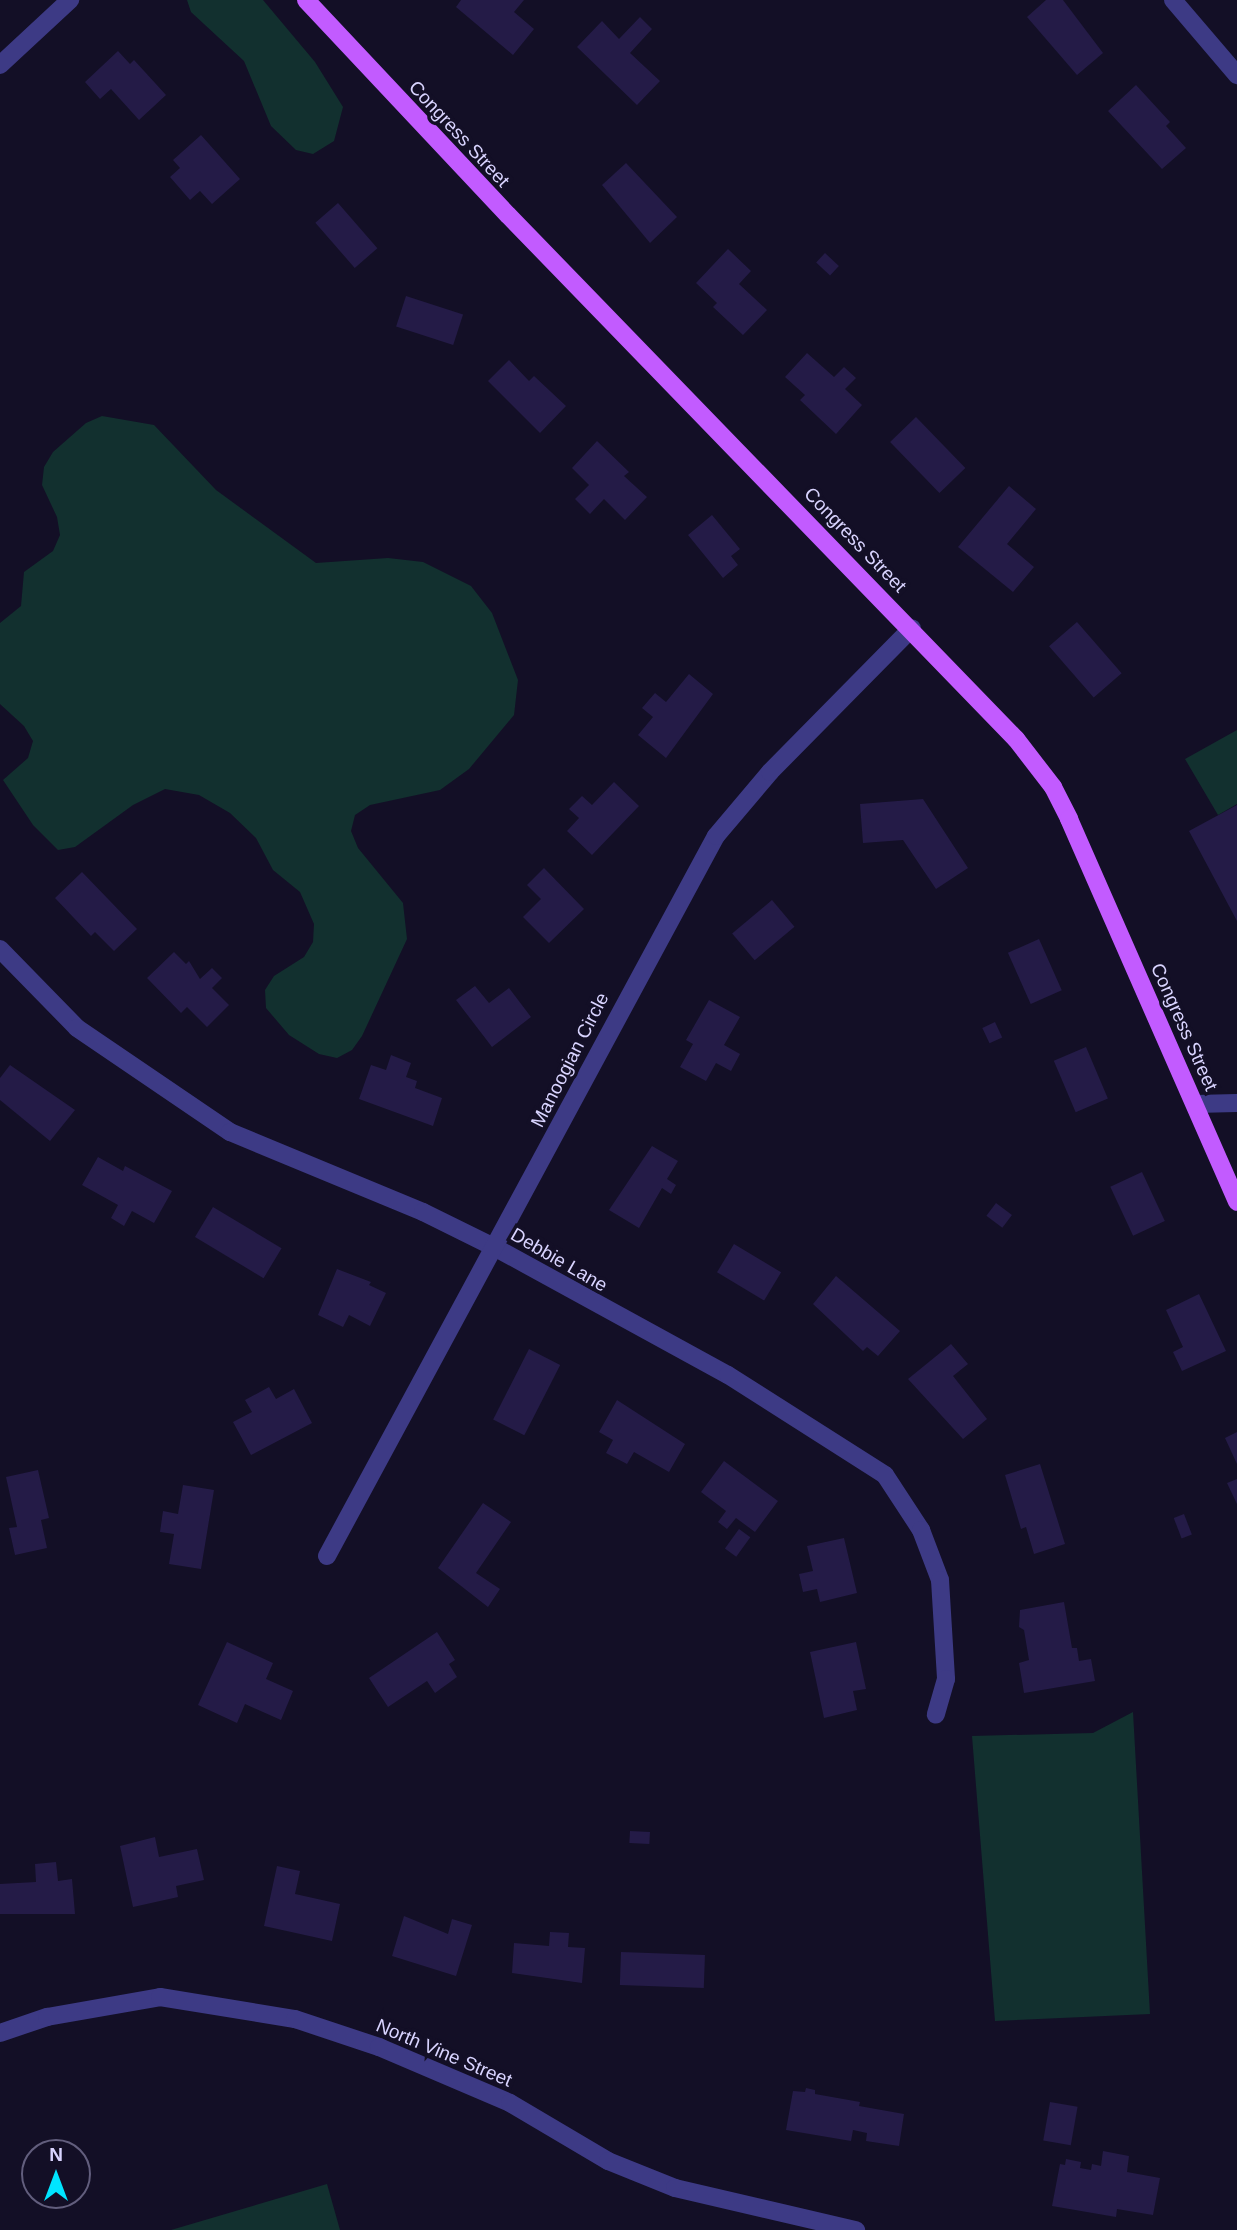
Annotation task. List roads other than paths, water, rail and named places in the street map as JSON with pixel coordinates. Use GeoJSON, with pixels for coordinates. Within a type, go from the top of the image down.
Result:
{"type":"FeatureCollection","features":[{"type":"Feature","properties":{"kind":"main road","name":"Congress Street"},"geometry":{"type":"LineString","coordinates":[[306,0],[508,215],[999,718],[1053,787],[1195,1104],[1233,1180],[1237,1202]]}},
{"type":"Feature","properties":{"kind":"street"},"geometry":{"type":"LineString","coordinates":[[0,65],[70,0]]}},
{"type":"Feature","properties":{"kind":"street"},"geometry":{"type":"LineString","coordinates":[[1173,0],[1237,75]]}},
{"type":"Feature","properties":{"kind":"street","name":"Manoogian Circle"},"geometry":{"type":"LineString","coordinates":[[327,1556],[496,1248],[673,909],[716,835],[770,772],[912,628]]}},
{"type":"Feature","properties":{"kind":"street","name":"Debbie Lane"},"geometry":{"type":"LineString","coordinates":[[0,949],[77,1028],[230,1132],[423,1212],[496,1248],[728,1375],[891,1481],[921,1530],[940,1580],[946,1679],[936,1715]]}},
{"type":"Feature","properties":{"kind":"street"},"geometry":{"type":"LineString","coordinates":[[1195,1104],[1237,1103]]}},
{"type":"Feature","properties":{"kind":"street","name":"North Vine Street"},"geometry":{"type":"LineString","coordinates":[[0,2033],[47,2017],[160,1997],[295,2019],[379,2047],[510,2103],[608,2161],[675,2188],[856,2230]]}}]}
